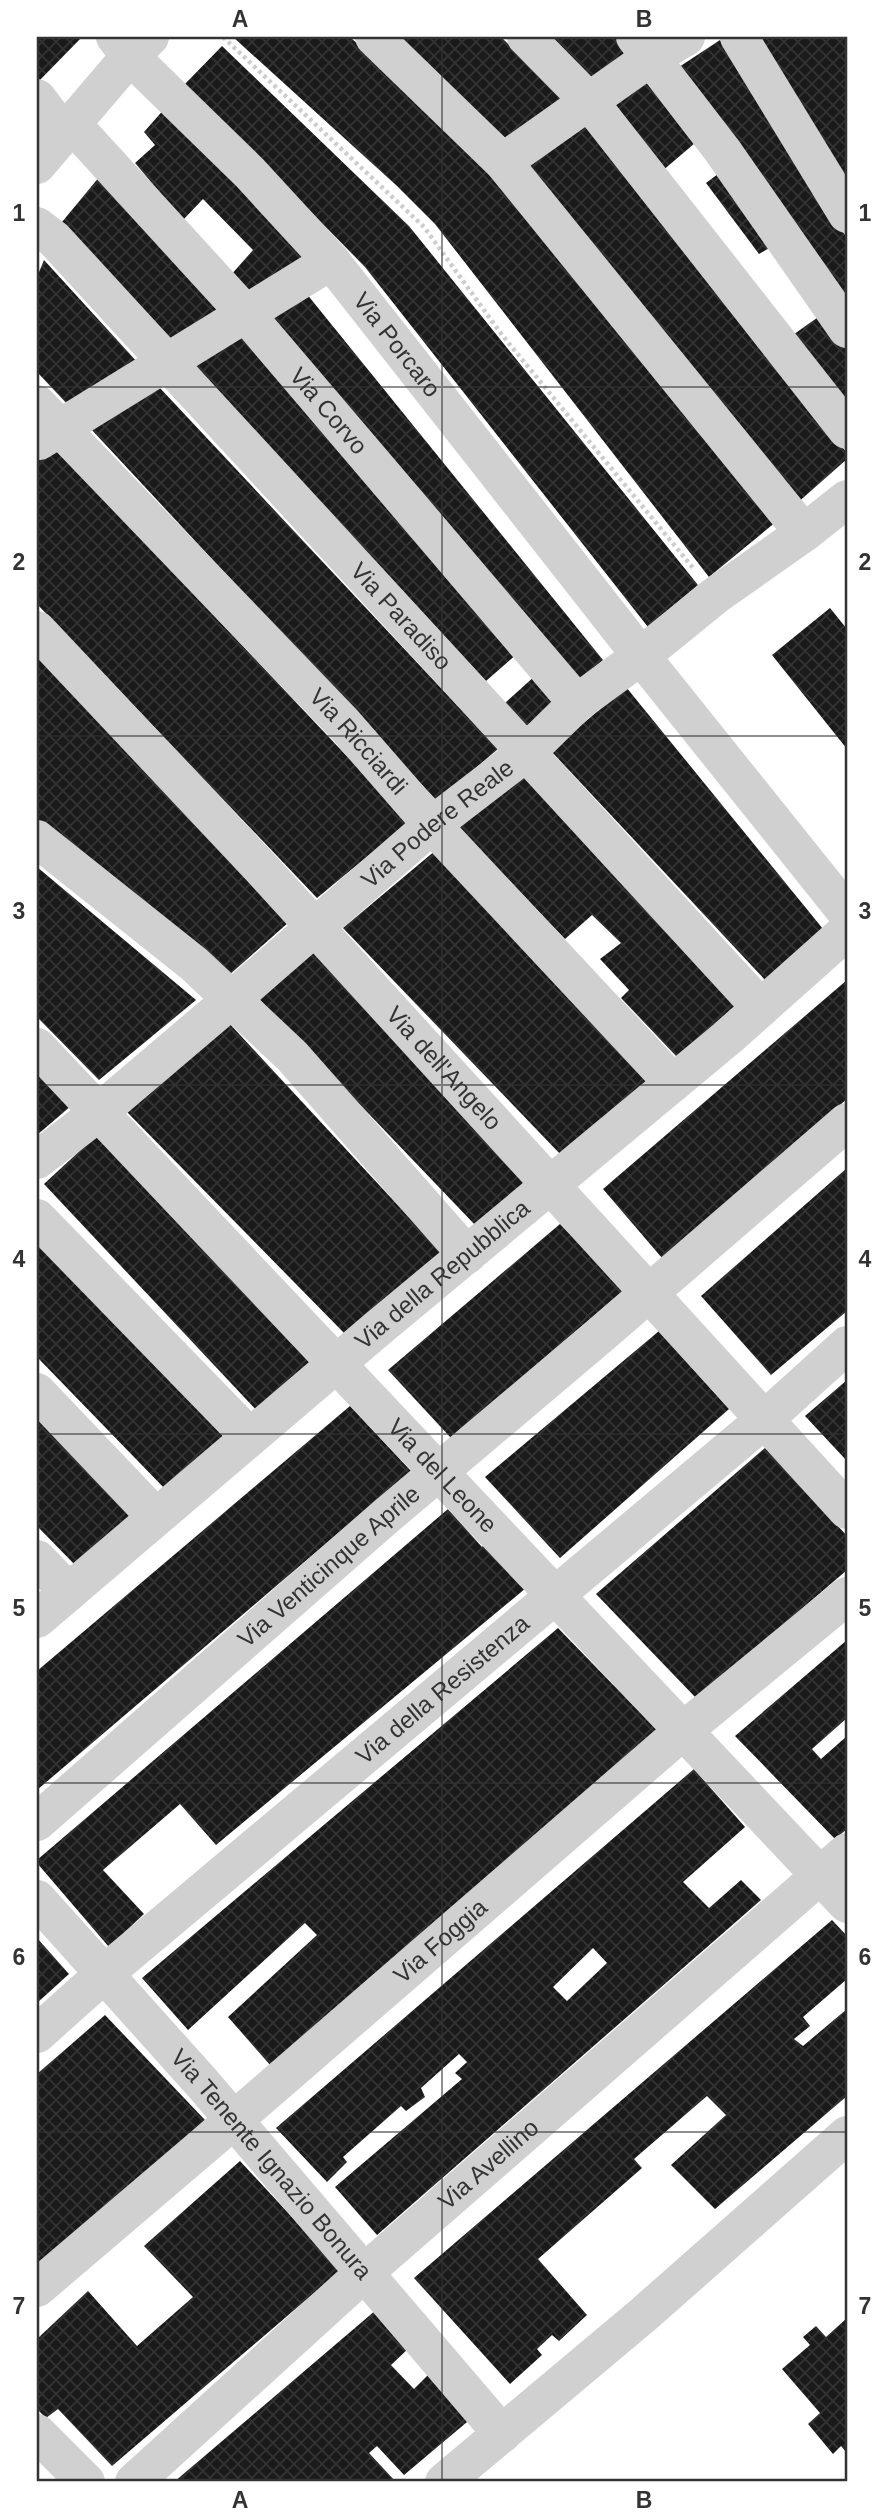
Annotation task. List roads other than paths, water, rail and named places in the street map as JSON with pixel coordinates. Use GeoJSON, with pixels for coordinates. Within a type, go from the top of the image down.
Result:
{"type":"FeatureCollection","features":[{"type":"Feature","properties":{"kind":"street"},"geometry":{"type":"LineString","coordinates":[[374,37],[503,162],[804,533]]}},
{"type":"Feature","properties":{"kind":"street"},"geometry":{"type":"LineString","coordinates":[[526,37],[589,100],[847,430]]}},
{"type":"Feature","properties":{"kind":"street"},"geometry":{"type":"LineString","coordinates":[[503,162],[589,100],[642,47],[686,37]]}},
{"type":"Feature","properties":{"kind":"street"},"geometry":{"type":"LineString","coordinates":[[739,37],[847,214]]}},
{"type":"Feature","properties":{"kind":"street"},"geometry":{"type":"LineString","coordinates":[[37,165],[68,129],[131,43]]}},
{"type":"Feature","properties":{"kind":"street","name":"Via Porcaro"},"geometry":{"type":"LineString","coordinates":[[131,43],[331,261],[847,913]]}},
{"type":"Feature","properties":{"kind":"street"},"geometry":{"type":"LineString","coordinates":[[642,47],[722,150],[847,329]]}},
{"type":"Feature","properties":{"kind":"street","name":"Via Corvo"},"geometry":{"type":"LineString","coordinates":[[37,98],[245,313],[577,703]]}},
{"type":"Feature","properties":{"kind":"street","name":"Via Paradiso"},"geometry":{"type":"LineString","coordinates":[[37,226],[54,239],[761,1008]]}},
{"type":"Feature","properties":{"kind":"street"},"geometry":{"type":"LineString","coordinates":[[44,425],[166,363],[331,261]]}},
{"type":"Feature","properties":{"kind":"street","name":"Via Ricciardi"},"geometry":{"type":"LineString","coordinates":[[44,425],[344,724],[432,825],[673,1083]]}},
{"type":"Feature","properties":{"kind":"street","name":"Via Podere Reale"},"geometry":{"type":"LineString","coordinates":[[37,1160],[98,1113],[432,825],[527,752],[577,703],[641,656],[716,595],[847,499]]}},
{"type":"Feature","properties":{"kind":"street","name":"Via dell'Angelo"},"geometry":{"type":"LineString","coordinates":[[37,630],[315,928],[847,1510]]}},
{"type":"Feature","properties":{"kind":"street"},"geometry":{"type":"LineString","coordinates":[[37,839],[194,964],[292,1056],[467,1255]]}},
{"type":"Feature","properties":{"kind":"street","name":"Via della Repubblica"},"geometry":{"type":"LineString","coordinates":[[37,1619],[337,1363],[673,1083],[847,931]]}},
{"type":"Feature","properties":{"kind":"street","name":"Via del Leone"},"geometry":{"type":"LineString","coordinates":[[37,1047],[684,1730],[834,1864],[847,1904]]}},
{"type":"Feature","properties":{"kind":"street","name":"Via Venticinque Aprile"},"geometry":{"type":"LineString","coordinates":[[37,1822],[439,1471],[847,1122]]}},
{"type":"Feature","properties":{"kind":"street"},"geometry":{"type":"LineString","coordinates":[[37,1218],[250,1437]]}},
{"type":"Feature","properties":{"kind":"street","name":"Via della Resistenza"},"geometry":{"type":"LineString","coordinates":[[37,2034],[104,1974],[452,1683],[554,1593],[764,1420],[847,1345]]}},
{"type":"Feature","properties":{"kind":"street"},"geometry":{"type":"LineString","coordinates":[[37,1392],[156,1517]]}},
{"type":"Feature","properties":{"kind":"street"},"geometry":{"type":"LineString","coordinates":[[37,1559],[69,1592]]}},
{"type":"Feature","properties":{"kind":"street","name":"Via Foggia"},"geometry":{"type":"LineString","coordinates":[[37,2288],[684,1730],[847,1596]]}},
{"type":"Feature","properties":{"kind":"street","name":"Via Avellino"},"geometry":{"type":"LineString","coordinates":[[134,2482],[364,2273],[834,1864]]}},
{"type":"Feature","properties":{"kind":"street","name":"Via Tenente Ignazio Bonura"},"geometry":{"type":"LineString","coordinates":[[37,1899],[234,2120],[502,2434]]}},
{"type":"Feature","properties":{"kind":"street"},"geometry":{"type":"LineString","coordinates":[[444,2482],[643,2315],[847,2135]]}},
{"type":"Feature","properties":{"kind":"street"},"geometry":{"type":"LineString","coordinates":[[37,2433],[86,2482]]}}]}
